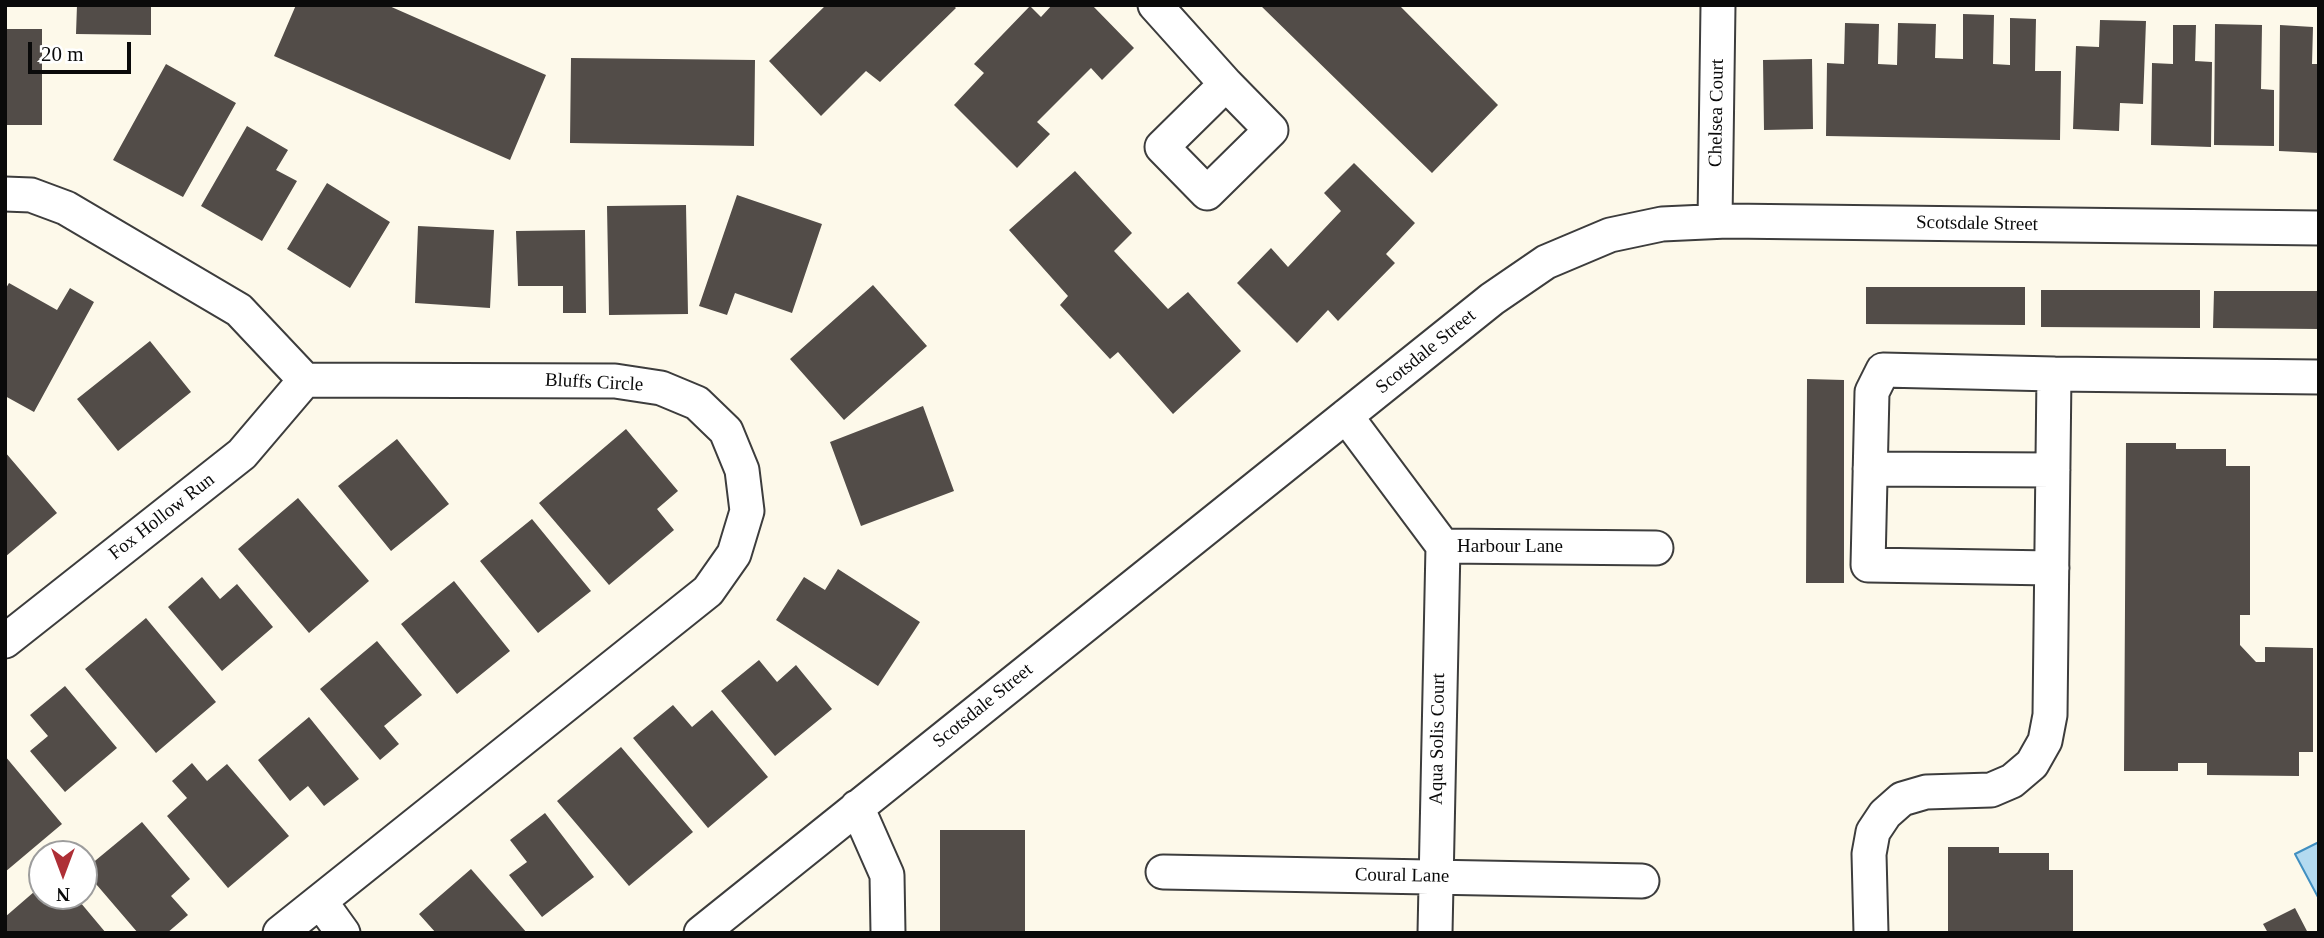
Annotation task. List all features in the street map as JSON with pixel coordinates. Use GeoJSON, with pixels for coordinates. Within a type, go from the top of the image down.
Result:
{"type":"FeatureCollection","features":[{"type":"Feature","properties":{"kind":"street"},"geometry":{"type":"LineString","coordinates":[[1155,5],[1226,84]]}},
{"type":"Feature","properties":{"kind":"street","name":"Chelsea Court"},"geometry":{"type":"LineString","coordinates":[[1715,221],[1718,5]]}},
{"type":"Feature","properties":{"kind":"street"},"geometry":{"type":"LineString","coordinates":[[5,194],[31,195],[66,208],[239,310],[305,380]]}},
{"type":"Feature","properties":{"kind":"street","name":"Scotsdale Street"},"geometry":{"type":"LineString","coordinates":[[702,932],[1492,299],[1546,262],[1610,236],[1662,224],[1715,221],[2319,228]]}},
{"type":"Feature","properties":{"kind":"street"},"geometry":{"type":"LineString","coordinates":[[2052,568],[1868,565],[1872,392],[1883,370],[2319,377]]}},
{"type":"Feature","properties":{"kind":"street"},"geometry":{"type":"LineString","coordinates":[[1871,933],[1869,854],[1873,832],[1885,814],[1902,799],[1926,792],[1991,790],[2012,780],[2032,764],[2045,741],[2050,715],[2054,374]]}},
{"type":"Feature","properties":{"kind":"street","name":"Fox Hollow Run"},"geometry":{"type":"LineString","coordinates":[[5,641],[242,454],[305,380]]}},
{"type":"Feature","properties":{"kind":"street","name":"Bluffs Circle"},"geometry":{"type":"LineString","coordinates":[[280,933],[708,591],[734,554],[747,511],[742,470],[726,430],[697,403],[661,388],[615,380],[305,380]]}},
{"type":"Feature","properties":{"kind":"street","name":"Harbour Lane"},"geometry":{"type":"LineString","coordinates":[[1346,416],[1443,546],[1656,548]]}},
{"type":"Feature","properties":{"kind":"street"},"geometry":{"type":"LineString","coordinates":[[1870,469],[2053,470]]}},
{"type":"Feature","properties":{"kind":"street","name":"Aqua Solis Court"},"geometry":{"type":"LineString","coordinates":[[1435,933],[1443,546]]}},
{"type":"Feature","properties":{"kind":"street"},"geometry":{"type":"LineString","coordinates":[[857,807],[887,876],[888,933]]}},
{"type":"Feature","properties":{"kind":"street","name":"Coural Lane"},"geometry":{"type":"LineString","coordinates":[[1163,872],[1642,881]]}},
{"type":"Feature","properties":{"kind":"street"},"geometry":{"type":"LineString","coordinates":[[320,901],[343,933]]}},
{"type":"Feature","properties":{"kind":"water"},"geometry":{"type":"Polygon","coordinates":[[[2319,842],[2319,899],[2295,854],[2319,842]]]}},
{"type":"Feature","properties":{"kind":"building"},"geometry":{"type":"Polygon","coordinates":[[[77,5],[151,5],[151,35],[76,34],[77,5]]]}},
{"type":"Feature","properties":{"kind":"building"},"geometry":{"type":"Polygon","coordinates":[[[296,5],[387,5],[546,75],[510,160],[274,56],[296,5]]]}},
{"type":"Feature","properties":{"kind":"building"},"geometry":{"type":"Polygon","coordinates":[[[826,5],[953,5],[956,8],[880,82],[866,71],[821,116],[769,61],[826,5]]]}},
{"type":"Feature","properties":{"kind":"building"},"geometry":{"type":"Polygon","coordinates":[[[1052,5],[1092,5],[1134,48],[1102,80],[1091,68],[1037,122],[1050,134],[1017,168],[954,105],[984,73],[974,64],[1030,6],[1041,17],[1052,5]]]}},
{"type":"Feature","properties":{"kind":"building"},"geometry":{"type":"Polygon","coordinates":[[[1260,5],[1399,5],[1498,105],[1432,173],[1260,5]]]}},
{"type":"Feature","properties":{"kind":"building"},"geometry":{"type":"Polygon","coordinates":[[[1963,14],[1994,15],[1993,64],[2010,65],[2010,18],[2036,19],[2035,71],[2061,71],[2060,140],[1826,136],[1827,63],[1844,64],[1845,23],[1879,24],[1878,64],[1897,65],[1898,23],[1936,24],[1935,58],[1963,59],[1963,14]]]}},
{"type":"Feature","properties":{"kind":"building"},"geometry":{"type":"Polygon","coordinates":[[[2100,20],[2146,21],[2143,104],[2120,103],[2119,131],[2073,129],[2076,46],[2099,47],[2100,20]]]}},
{"type":"Feature","properties":{"kind":"building"},"geometry":{"type":"Polygon","coordinates":[[[2215,24],[2262,25],[2261,89],[2274,90],[2274,146],[2214,145],[2215,24]]]}},
{"type":"Feature","properties":{"kind":"building"},"geometry":{"type":"Polygon","coordinates":[[[2173,25],[2196,25],[2195,61],[2212,62],[2211,147],[2151,145],[2152,63],[2173,64],[2173,25]]]}},
{"type":"Feature","properties":{"kind":"building"},"geometry":{"type":"Polygon","coordinates":[[[2280,25],[2313,27],[2312,64],[2319,64],[2319,153],[2279,151],[2280,25]]]}},
{"type":"Feature","properties":{"kind":"building"},"geometry":{"type":"Polygon","coordinates":[[[5,29],[42,29],[42,125],[6,125],[5,29]]]}},
{"type":"Feature","properties":{"kind":"building"},"geometry":{"type":"Polygon","coordinates":[[[571,58],[755,60],[754,146],[570,143],[571,58]]]}},
{"type":"Feature","properties":{"kind":"building"},"geometry":{"type":"Polygon","coordinates":[[[1812,59],[1813,129],[1764,130],[1763,60],[1812,59]]]}},
{"type":"Feature","properties":{"kind":"building"},"geometry":{"type":"Polygon","coordinates":[[[166,64],[236,103],[183,197],[113,160],[166,64]]]}},
{"type":"Feature","properties":{"kind":"building"},"geometry":{"type":"Polygon","coordinates":[[[247,126],[288,150],[276,170],[297,181],[262,241],[201,206],[247,126]]]}},
{"type":"Feature","properties":{"kind":"building"},"geometry":{"type":"Polygon","coordinates":[[[1354,163],[1415,223],[1386,254],[1395,263],[1338,321],[1328,310],[1297,343],[1237,283],[1271,248],[1288,267],[1341,211],[1324,193],[1354,163]]]}},
{"type":"Feature","properties":{"kind":"building"},"geometry":{"type":"Polygon","coordinates":[[[1075,171],[1132,233],[1114,251],[1168,309],[1188,292],[1241,351],[1173,414],[1118,352],[1110,359],[1060,305],[1068,296],[1009,230],[1075,171]]]}},
{"type":"Feature","properties":{"kind":"building"},"geometry":{"type":"Polygon","coordinates":[[[327,183],[390,222],[350,288],[287,249],[327,183]]]}},
{"type":"Feature","properties":{"kind":"building"},"geometry":{"type":"Polygon","coordinates":[[[737,195],[822,224],[792,313],[735,293],[727,315],[699,306],[737,195]]]}},
{"type":"Feature","properties":{"kind":"building"},"geometry":{"type":"Polygon","coordinates":[[[686,205],[688,314],[609,315],[607,206],[686,205]]]}},
{"type":"Feature","properties":{"kind":"building"},"geometry":{"type":"Polygon","coordinates":[[[418,226],[494,230],[490,308],[415,303],[418,226]]]}},
{"type":"Feature","properties":{"kind":"building"},"geometry":{"type":"Polygon","coordinates":[[[585,230],[586,313],[563,313],[563,286],[518,286],[516,231],[585,230]]]}},
{"type":"Feature","properties":{"kind":"building"},"geometry":{"type":"Polygon","coordinates":[[[9,283],[57,310],[70,288],[94,302],[34,412],[5,396],[5,290],[9,283]]]}},
{"type":"Feature","properties":{"kind":"building"},"geometry":{"type":"Polygon","coordinates":[[[873,285],[927,346],[844,420],[790,359],[873,285]]]}},
{"type":"Feature","properties":{"kind":"building"},"geometry":{"type":"Polygon","coordinates":[[[1866,287],[2025,287],[2025,325],[1866,324],[1866,287]]]}},
{"type":"Feature","properties":{"kind":"building"},"geometry":{"type":"Polygon","coordinates":[[[2041,290],[2200,290],[2200,328],[2041,327],[2041,290]]]}},
{"type":"Feature","properties":{"kind":"building"},"geometry":{"type":"Polygon","coordinates":[[[2214,291],[2319,291],[2319,329],[2213,328],[2214,291]]]}},
{"type":"Feature","properties":{"kind":"building"},"geometry":{"type":"Polygon","coordinates":[[[150,341],[191,392],[118,451],[77,399],[150,341]]]}},
{"type":"Feature","properties":{"kind":"building"},"geometry":{"type":"Polygon","coordinates":[[[1807,379],[1844,380],[1844,583],[1806,583],[1807,379]]]}},
{"type":"Feature","properties":{"kind":"building"},"geometry":{"type":"Polygon","coordinates":[[[923,406],[954,491],[861,526],[830,442],[923,406]]]}},
{"type":"Feature","properties":{"kind":"building"},"geometry":{"type":"Polygon","coordinates":[[[626,429],[678,491],[657,509],[674,530],[609,585],[539,503],[626,429]]]}},
{"type":"Feature","properties":{"kind":"building"},"geometry":{"type":"Polygon","coordinates":[[[397,439],[449,504],[391,551],[338,486],[397,439]]]}},
{"type":"Feature","properties":{"kind":"building"},"geometry":{"type":"Polygon","coordinates":[[[2126,443],[2176,443],[2176,449],[2226,449],[2226,466],[2250,466],[2250,615],[2240,615],[2240,645],[2256,662],[2265,662],[2265,647],[2313,648],[2313,752],[2299,752],[2299,776],[2207,775],[2207,763],[2178,763],[2178,771],[2124,771],[2126,443]]]}},
{"type":"Feature","properties":{"kind":"building"},"geometry":{"type":"Polygon","coordinates":[[[5,452],[57,513],[5,557],[5,452]]]}},
{"type":"Feature","properties":{"kind":"building"},"geometry":{"type":"Polygon","coordinates":[[[298,498],[369,581],[309,633],[238,549],[298,498]]]}},
{"type":"Feature","properties":{"kind":"building"},"geometry":{"type":"Polygon","coordinates":[[[532,519],[591,591],[538,633],[480,561],[532,519]]]}},
{"type":"Feature","properties":{"kind":"building"},"geometry":{"type":"Polygon","coordinates":[[[838,569],[920,622],[878,686],[776,620],[804,577],[825,590],[838,569]]]}},
{"type":"Feature","properties":{"kind":"building"},"geometry":{"type":"Polygon","coordinates":[[[202,577],[220,599],[237,584],[273,627],[222,671],[168,607],[202,577]]]}},
{"type":"Feature","properties":{"kind":"building"},"geometry":{"type":"Polygon","coordinates":[[[454,581],[510,651],[457,694],[401,624],[454,581]]]}},
{"type":"Feature","properties":{"kind":"building"},"geometry":{"type":"Polygon","coordinates":[[[146,618],[216,702],[156,753],[85,669],[146,618]]]}},
{"type":"Feature","properties":{"kind":"building"},"geometry":{"type":"Polygon","coordinates":[[[377,641],[422,695],[384,726],[399,744],[380,760],[320,689],[377,641]]]}},
{"type":"Feature","properties":{"kind":"building"},"geometry":{"type":"Polygon","coordinates":[[[759,660],[777,682],[796,665],[832,709],[775,756],[721,691],[759,660]]]}},
{"type":"Feature","properties":{"kind":"building"},"geometry":{"type":"Polygon","coordinates":[[[65,686],[117,748],[65,792],[30,751],[48,736],[30,715],[65,686]]]}},
{"type":"Feature","properties":{"kind":"building"},"geometry":{"type":"Polygon","coordinates":[[[673,705],[692,727],[712,710],[768,777],[708,828],[633,738],[673,705]]]}},
{"type":"Feature","properties":{"kind":"building"},"geometry":{"type":"Polygon","coordinates":[[[309,717],[359,779],[324,806],[308,786],[290,801],[258,760],[309,717]]]}},
{"type":"Feature","properties":{"kind":"building"},"geometry":{"type":"Polygon","coordinates":[[[621,747],[693,832],[629,886],[557,801],[621,747]]]}},
{"type":"Feature","properties":{"kind":"building"},"geometry":{"type":"Polygon","coordinates":[[[5,756],[62,824],[43,840],[28,840],[28,853],[5,872],[5,756]]]}},
{"type":"Feature","properties":{"kind":"building"},"geometry":{"type":"Polygon","coordinates":[[[192,763],[207,781],[227,764],[289,836],[228,888],[167,816],[187,798],[172,781],[192,763]]]}},
{"type":"Feature","properties":{"kind":"building"},"geometry":{"type":"Polygon","coordinates":[[[545,813],[594,877],[542,917],[509,875],[527,862],[510,840],[545,813]]]}},
{"type":"Feature","properties":{"kind":"building"},"geometry":{"type":"Polygon","coordinates":[[[142,822],[190,879],[171,896],[188,915],[167,933],[138,933],[98,886],[98,858],[142,822]]]}},
{"type":"Feature","properties":{"kind":"building"},"geometry":{"type":"Polygon","coordinates":[[[940,830],[1025,830],[1025,933],[940,933],[940,830]]]}},
{"type":"Feature","properties":{"kind":"building"},"geometry":{"type":"Polygon","coordinates":[[[1948,847],[1999,847],[1999,853],[2049,853],[2049,870],[2073,870],[2073,933],[1948,933],[1948,847]]]}},
{"type":"Feature","properties":{"kind":"building"},"geometry":{"type":"Polygon","coordinates":[[[471,869],[527,933],[436,933],[419,914],[471,869]]]}},
{"type":"Feature","properties":{"kind":"building"},"geometry":{"type":"Polygon","coordinates":[[[28,897],[28,910],[87,910],[106,933],[5,933],[5,917],[28,897]]]}},
{"type":"Feature","properties":{"kind":"building"},"geometry":{"type":"Polygon","coordinates":[[[2295,908],[2308,933],[2268,933],[2263,924],[2295,908]]]}}]}
